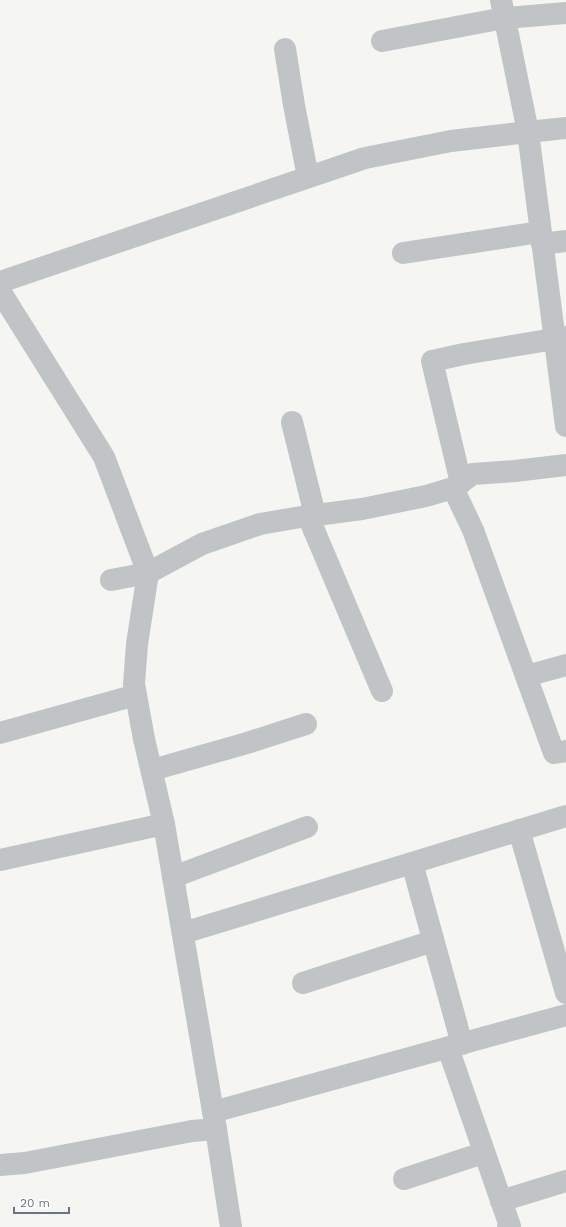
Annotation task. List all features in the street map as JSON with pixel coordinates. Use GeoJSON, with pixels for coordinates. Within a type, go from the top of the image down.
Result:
{"type":"FeatureCollection","features":[{"type":"Feature","properties":{"kind":"street"},"geometry":{"type":"LineString","coordinates":[[502,9],[528,132],[541,238],[560,337],[566,426]]}},
{"type":"Feature","properties":{"kind":"street"},"geometry":{"type":"LineString","coordinates":[[382,41],[502,9],[566,13]]}},
{"type":"Feature","properties":{"kind":"street"},"geometry":{"type":"LineString","coordinates":[[285,49],[308,177]]}},
{"type":"Feature","properties":{"kind":"street"},"geometry":{"type":"LineString","coordinates":[[231,1227],[215,1120],[174,878],[164,824],[144,739],[134,684],[136,644],[148,573],[104,457],[1,291],[308,177],[365,158],[451,141],[566,128]]}},
{"type":"Feature","properties":{"kind":"street"},"geometry":{"type":"LineString","coordinates":[[403,253],[541,238],[566,241]]}},
{"type":"Feature","properties":{"kind":"street"},"geometry":{"type":"LineString","coordinates":[[560,337],[432,361],[457,485],[554,753],[566,751]]}},
{"type":"Feature","properties":{"kind":"street"},"geometry":{"type":"LineString","coordinates":[[292,422],[312,515],[382,691]]}},
{"type":"Feature","properties":{"kind":"street"},"geometry":{"type":"LineString","coordinates":[[111,580],[148,573],[202,544],[260,524],[362,508],[419,497],[457,485],[473,474],[566,465]]}},
{"type":"Feature","properties":{"kind":"street"},"geometry":{"type":"LineString","coordinates":[[526,676],[566,665]]}},
{"type":"Feature","properties":{"kind":"street"},"geometry":{"type":"LineString","coordinates":[[0,733],[136,695]]}},
{"type":"Feature","properties":{"kind":"street"},"geometry":{"type":"LineString","coordinates":[[152,770],[247,743],[306,724]]}},
{"type":"Feature","properties":{"kind":"street"},"geometry":{"type":"LineString","coordinates":[[183,933],[566,816]]}},
{"type":"Feature","properties":{"kind":"street"},"geometry":{"type":"LineString","coordinates":[[0,860],[164,824]]}},
{"type":"Feature","properties":{"kind":"street"},"geometry":{"type":"LineString","coordinates":[[174,878],[307,827]]}},
{"type":"Feature","properties":{"kind":"street"},"geometry":{"type":"LineString","coordinates":[[519,830],[566,993]]}},
{"type":"Feature","properties":{"kind":"street"},"geometry":{"type":"LineString","coordinates":[[412,863],[433,941],[455,1046],[483,1153],[510,1226],[508,1227]]}},
{"type":"Feature","properties":{"kind":"street"},"geometry":{"type":"LineString","coordinates":[[303,983],[433,941]]}},
{"type":"Feature","properties":{"kind":"street"},"geometry":{"type":"LineString","coordinates":[[0,1165],[25,1163],[192,1131],[215,1120],[455,1046],[566,1015]]}},
{"type":"Feature","properties":{"kind":"street"},"geometry":{"type":"LineString","coordinates":[[404,1179],[483,1153]]}},
{"type":"Feature","properties":{"kind":"street"},"geometry":{"type":"LineString","coordinates":[[501,1202],[566,1182]]}}]}
